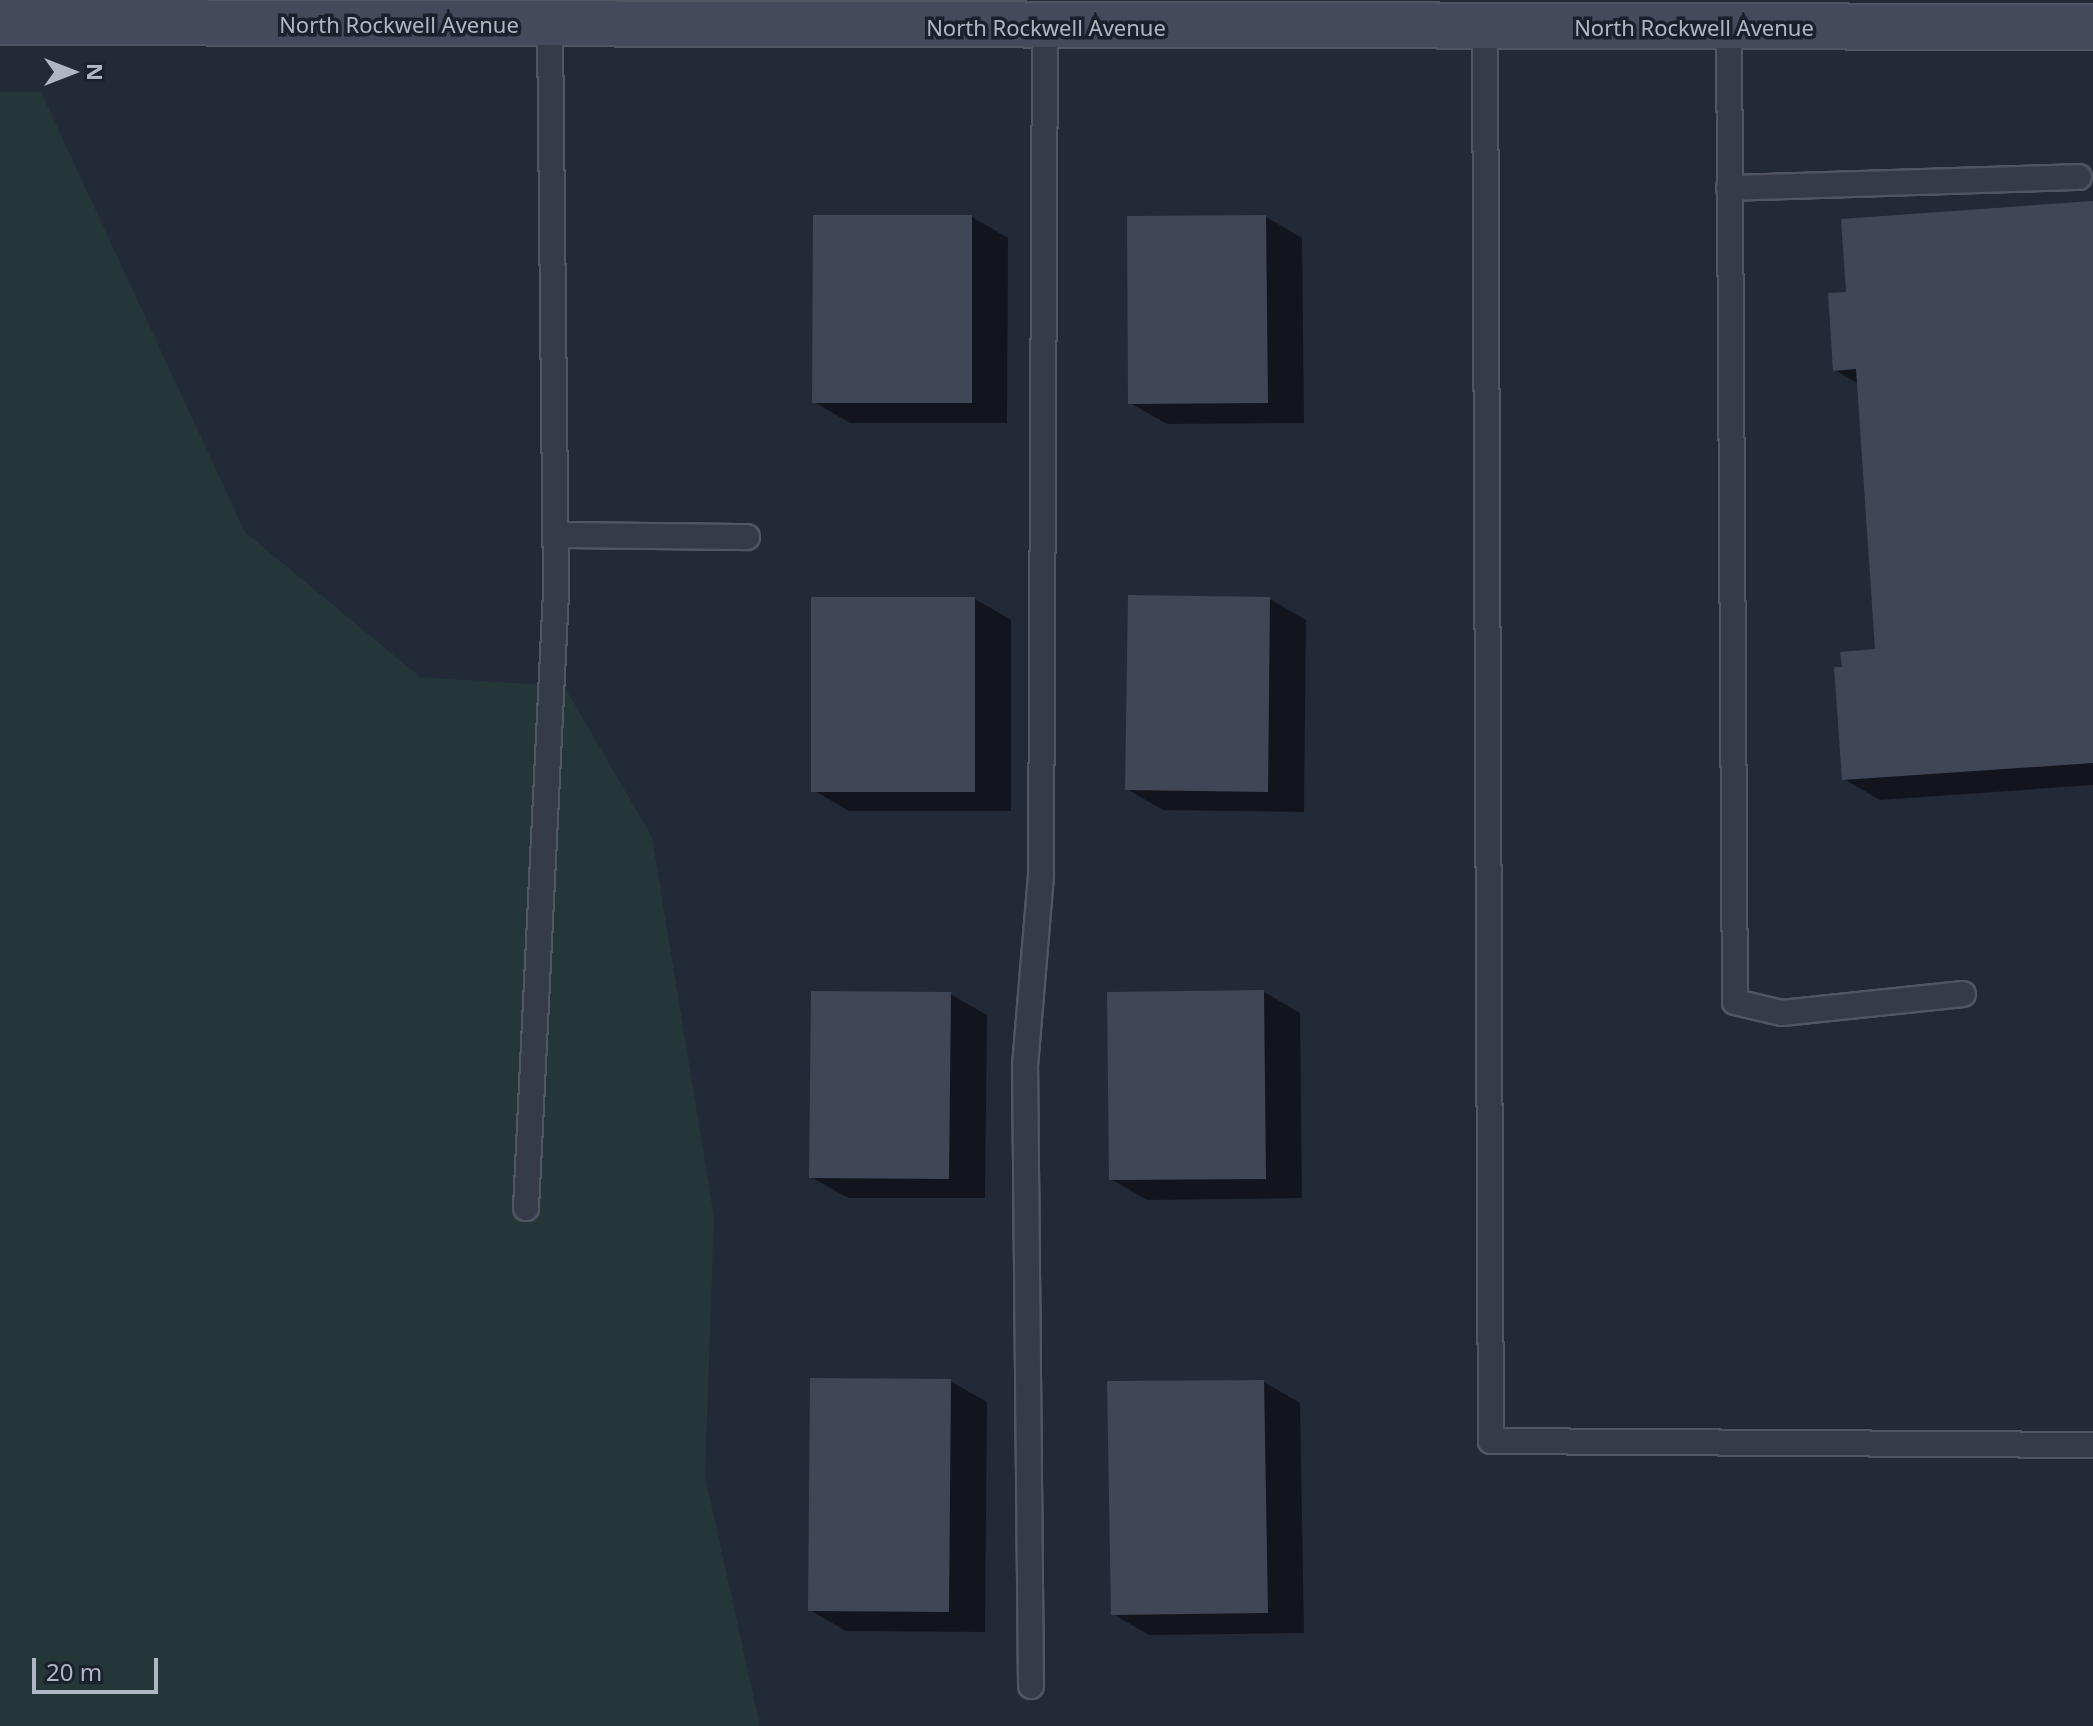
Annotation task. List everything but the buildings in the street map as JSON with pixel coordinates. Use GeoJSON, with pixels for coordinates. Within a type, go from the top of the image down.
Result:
{"type":"FeatureCollection","features":[{"type":"Feature","properties":{"kind":"main road","name":"North Rockwell Avenue"},"geometry":{"type":"LineString","coordinates":[[0,22],[273,12],[1045,29],[1131,14],[1485,28],[1729,28],[1944,14],[2093,27]]}},
{"type":"Feature","properties":{"kind":"lane"},"geometry":{"type":"LineString","coordinates":[[526,1208],[556,535],[529,17]]}},
{"type":"Feature","properties":{"kind":"lane"},"geometry":{"type":"LineString","coordinates":[[1485,28],[1491,1441],[2093,1445]]}},
{"type":"Feature","properties":{"kind":"lane"},"geometry":{"type":"LineString","coordinates":[[1729,28],[1735,1002],[1782,1013],[1963,994]]}},
{"type":"Feature","properties":{"kind":"lane"},"geometry":{"type":"LineString","coordinates":[[1031,1686],[1025,1066],[1041,874],[1045,29]]}},
{"type":"Feature","properties":{"kind":"lane"},"geometry":{"type":"LineString","coordinates":[[1729,188],[2079,177]]}},
{"type":"Feature","properties":{"kind":"lane"},"geometry":{"type":"LineString","coordinates":[[556,535],[747,537]]}},
{"type":"Feature","properties":{"kind":"shaded area"},"geometry":{"type":"Polygon","coordinates":[[[0,92],[41,92],[245,532],[420,677],[564,686],[652,837],[714,1217],[705,1476],[760,1726],[0,1726],[0,92]]]}}]}
